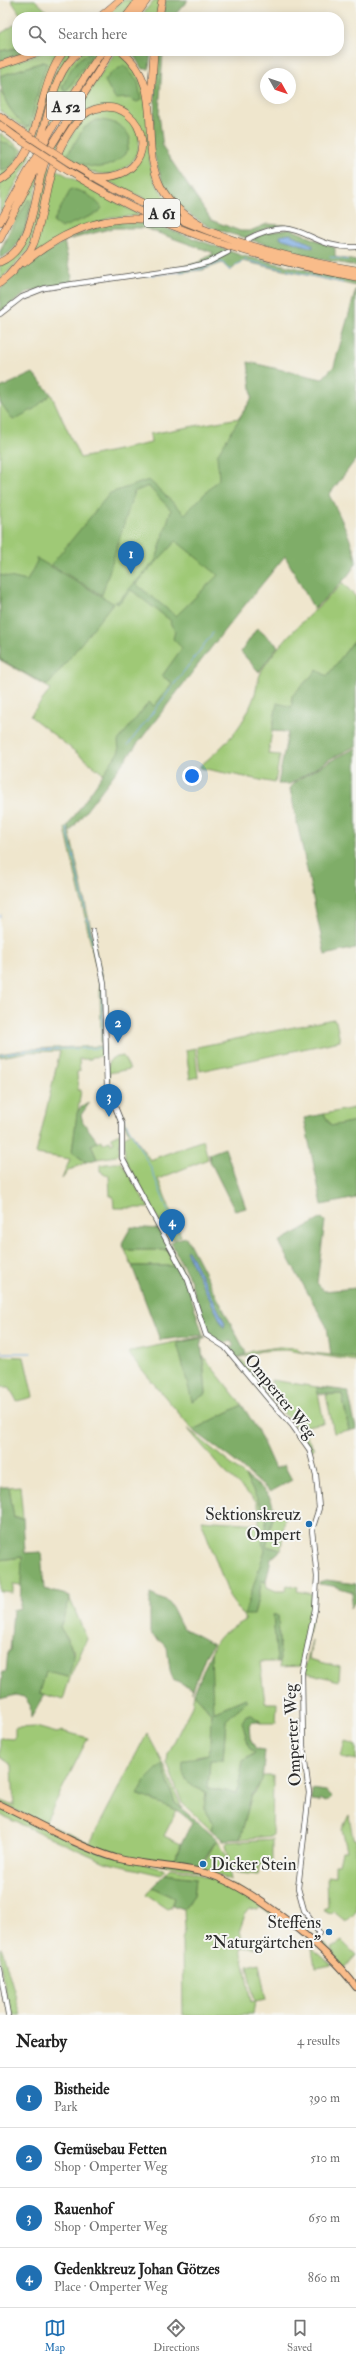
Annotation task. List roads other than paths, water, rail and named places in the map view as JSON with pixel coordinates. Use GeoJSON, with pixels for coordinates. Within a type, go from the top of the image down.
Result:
{"type":"FeatureCollection","features":[{"type":"Feature","properties":{"kind":"highway"},"geometry":{"type":"LineString","coordinates":[[106,12],[120,0]]}},
{"type":"Feature","properties":{"kind":"highway"},"geometry":{"type":"LineString","coordinates":[[130,12],[139,0]]}},
{"type":"Feature","properties":{"kind":"highway"},"geometry":{"type":"LineString","coordinates":[[139,12],[147,0]]}},
{"type":"Feature","properties":{"kind":"highway"},"geometry":{"type":"LineString","coordinates":[[161,12],[162,0]]}},
{"type":"Feature","properties":{"kind":"highway"},"geometry":{"type":"LineString","coordinates":[[0,65],[27,56]]}},
{"type":"Feature","properties":{"kind":"highway"},"geometry":{"type":"LineString","coordinates":[[0,181],[14,169],[27,147],[37,122],[49,74],[61,56]]}},
{"type":"Feature","properties":{"kind":"highway"},"geometry":{"type":"LineString","coordinates":[[32,163],[60,78],[68,62],[75,56]]}},
{"type":"Feature","properties":{"kind":"highway","name":"A 52"},"geometry":{"type":"LineString","coordinates":[[0,222],[32,163],[99,56]]}},
{"type":"Feature","properties":{"kind":"highway","name":"A 52"},"geometry":{"type":"LineString","coordinates":[[0,240],[33,175],[108,56]]}},
{"type":"Feature","properties":{"kind":"highway"},"geometry":{"type":"LineString","coordinates":[[126,56],[131,61],[145,87],[150,125],[152,163],[164,194],[189,218],[235,241]]}},
{"type":"Feature","properties":{"kind":"highway"},"geometry":{"type":"LineString","coordinates":[[150,125],[154,56]]}},
{"type":"Feature","properties":{"kind":"highway"},"geometry":{"type":"LineString","coordinates":[[9,275],[30,251],[34,242],[48,180],[55,159],[75,124],[93,109],[112,108],[121,110],[134,120],[141,133],[142,140],[140,156],[130,169],[120,175],[109,178],[93,177]]}},
{"type":"Feature","properties":{"kind":"highway","name":"A 61"},"geometry":{"type":"LineString","coordinates":[[0,116],[70,163],[150,208],[235,241],[276,253],[356,270]]}},
{"type":"Feature","properties":{"kind":"highway","name":"A 61"},"geometry":{"type":"LineString","coordinates":[[0,125],[4,130],[66,170],[105,193],[166,223],[277,260],[356,277]]}},
{"type":"Feature","properties":{"kind":"highway"},"geometry":{"type":"LineString","coordinates":[[2,261],[18,248],[26,234],[40,176],[53,143]]}},
{"type":"Feature","properties":{"kind":"highway"},"geometry":{"type":"LineString","coordinates":[[0,283],[48,246],[77,231],[105,220],[138,217],[166,223]]}},
{"type":"Feature","properties":{"kind":"main road"},"geometry":{"type":"LineString","coordinates":[[0,1805],[115,1858],[204,1873],[233,1883],[312,1942],[338,1964],[356,1987]]}},
{"type":"Feature","properties":{"kind":"street"},"geometry":{"type":"LineString","coordinates":[[248,239],[264,230],[285,227],[303,232],[334,246],[356,247]]}},
{"type":"Feature","properties":{"kind":"street"},"geometry":{"type":"LineString","coordinates":[[0,314],[22,297],[41,289],[191,267],[209,262],[228,252]]}},
{"type":"Feature","properties":{"kind":"street","name":"Omperter Weg"},"geometry":{"type":"LineString","coordinates":[[93,931],[104,984],[108,1096],[122,1124],[122,1158],[188,1280],[206,1335],[225,1347],[296,1430],[308,1448],[316,1475],[319,1508],[312,1530],[317,1577],[312,1624],[302,1672],[303,1746],[309,1793],[298,1888],[304,1910],[318,1933],[312,1942]]}},
{"type":"Feature","properties":{"kind":"street"},"geometry":{"type":"LineString","coordinates":[[0,1969],[8,2015]]}},
{"type":"Feature","properties":{"kind":"water"},"geometry":{"type":"Polygon","coordinates":[[[290,234],[313,245],[313,248],[280,238],[280,236],[290,234]]]}},
{"type":"Feature","properties":{"kind":"water"},"geometry":{"type":"Polygon","coordinates":[[[188,1250],[225,1323],[224,1328],[186,1251],[188,1250]]]}},
{"type":"Feature","properties":{"kind":"waterway"},"geometry":{"type":"LineString","coordinates":[[330,257],[348,260]]}},
{"type":"Feature","properties":{"kind":"waterway"},"geometry":{"type":"LineString","coordinates":[[235,266],[244,260],[343,283]]}},
{"type":"Feature","properties":{"kind":"waterway"},"geometry":{"type":"LineString","coordinates":[[145,276],[202,269],[222,262],[229,270],[232,269]]}},
{"type":"Feature","properties":{"kind":"waterway"},"geometry":{"type":"LineString","coordinates":[[128,745],[213,633]]}},
{"type":"Feature","properties":{"kind":"waterway"},"geometry":{"type":"LineString","coordinates":[[67,828],[102,984]]}},
{"type":"Feature","properties":{"kind":"waterway"},"geometry":{"type":"LineString","coordinates":[[102,991],[103,1040]]}},
{"type":"Feature","properties":{"kind":"waterway"},"geometry":{"type":"LineString","coordinates":[[0,1055],[28,1050],[103,1048]]}},
{"type":"Feature","properties":{"kind":"waterway"},"geometry":{"type":"LineString","coordinates":[[120,1112],[150,1166],[178,1235]]}},
{"type":"Feature","properties":{"kind":"waterway"},"geometry":{"type":"LineString","coordinates":[[1,1350],[3,1353],[31,1353]]}},
{"type":"Feature","properties":{"kind":"place","name":"Bistheide"},"geometry":{"type":"Point","coordinates":[131,574]}},
{"type":"Feature","properties":{"kind":"place","name":"Gemüsebau Fetten"},"geometry":{"type":"Point","coordinates":[118,1043]}},
{"type":"Feature","properties":{"kind":"place","name":"Rauenhof"},"geometry":{"type":"Point","coordinates":[109,1117]}},
{"type":"Feature","properties":{"kind":"place","name":"Gedenkkreuz Johan Götzes"},"geometry":{"type":"Point","coordinates":[172,1242]}},
{"type":"Feature","properties":{"kind":"place","name":"Sektionskreuz Ompert"},"geometry":{"type":"Point","coordinates":[309,1524]}},
{"type":"Feature","properties":{"kind":"place","name":"Dicker Stein"},"geometry":{"type":"Point","coordinates":[203,1864]}},
{"type":"Feature","properties":{"kind":"place","name":"Steffens \"Naturgärtchen\""},"geometry":{"type":"Point","coordinates":[329,1932]}}]}
